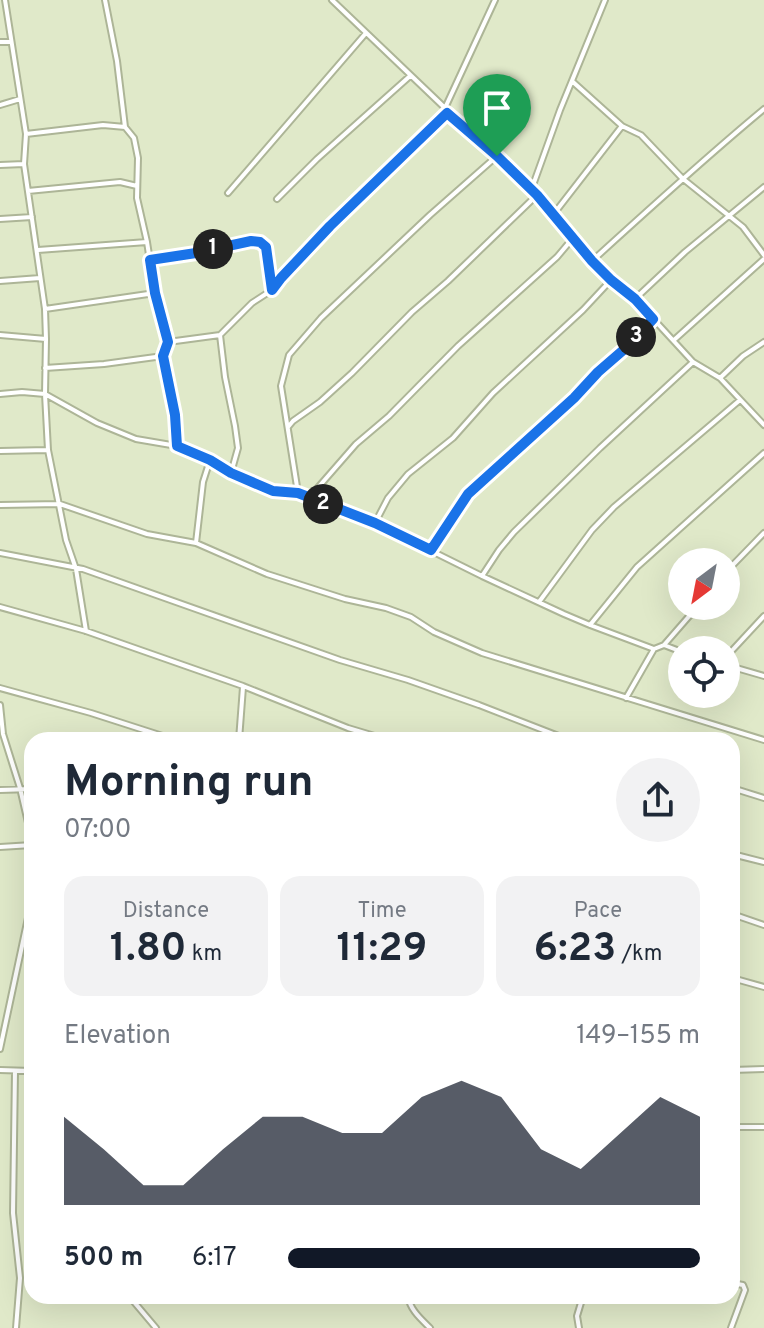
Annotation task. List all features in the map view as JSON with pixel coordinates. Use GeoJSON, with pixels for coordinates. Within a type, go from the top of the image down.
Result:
{"type":"FeatureCollection","features":[{"type":"Feature","properties":{"kind":"street"},"geometry":{"type":"LineString","coordinates":[[5,0],[26,134],[24,164],[45,309],[48,450],[66,540],[76,569],[86,631]]}},
{"type":"Feature","properties":{"kind":"street"},"geometry":{"type":"LineString","coordinates":[[105,0],[125,127],[134,138],[138,158],[137,198],[168,342],[163,356],[175,415],[177,446]]}},
{"type":"Feature","properties":{"kind":"street"},"geometry":{"type":"LineString","coordinates":[[168,342],[220,335],[252,303],[272,290],[330,226],[446,111],[495,0]]}},
{"type":"Feature","properties":{"kind":"street"},"geometry":{"type":"LineString","coordinates":[[531,189],[605,0]]}},
{"type":"Feature","properties":{"kind":"street"},"geometry":{"type":"LineString","coordinates":[[334,1],[537,195],[592,261],[635,299],[693,362],[720,378],[764,425]]}},
{"type":"Feature","properties":{"kind":"street"},"geometry":{"type":"LineString","coordinates":[[228,193],[366,33]]}},
{"type":"Feature","properties":{"kind":"street"},"geometry":{"type":"LineString","coordinates":[[0,42],[11,42]]}},
{"type":"Feature","properties":{"kind":"street"},"geometry":{"type":"LineString","coordinates":[[277,199],[410,76]]}},
{"type":"Feature","properties":{"kind":"street"},"geometry":{"type":"LineString","coordinates":[[573,82],[622,126],[641,135],[682,178],[729,214],[743,227],[764,257],[674,340]]}},
{"type":"Feature","properties":{"kind":"street"},"geometry":{"type":"LineString","coordinates":[[0,105],[20,99]]}},
{"type":"Feature","properties":{"kind":"street"},"geometry":{"type":"LineString","coordinates":[[592,261],[682,178],[764,109]]}},
{"type":"Feature","properties":{"kind":"street"},"geometry":{"type":"LineString","coordinates":[[26,134],[103,125],[125,127]]}},
{"type":"Feature","properties":{"kind":"street"},"geometry":{"type":"LineString","coordinates":[[553,215],[622,126]]}},
{"type":"Feature","properties":{"kind":"street"},"geometry":{"type":"LineString","coordinates":[[298,493],[281,386],[289,355],[321,318],[497,156]]}},
{"type":"Feature","properties":{"kind":"street"},"geometry":{"type":"LineString","coordinates":[[0,165],[24,164]]}},
{"type":"Feature","properties":{"kind":"street"},"geometry":{"type":"LineString","coordinates":[[27,191],[120,182],[137,186]]}},
{"type":"Feature","properties":{"kind":"street"},"geometry":{"type":"LineString","coordinates":[[635,299],[685,252],[764,187]]}},
{"type":"Feature","properties":{"kind":"street"},"geometry":{"type":"LineString","coordinates":[[288,427],[352,373],[537,195]]}},
{"type":"Feature","properties":{"kind":"street"},"geometry":{"type":"LineString","coordinates":[[0,219],[32,217]]}},
{"type":"Feature","properties":{"kind":"street"},"geometry":{"type":"LineString","coordinates":[[308,499],[356,444],[557,257],[573,238]]}},
{"type":"Feature","properties":{"kind":"street"},"geometry":{"type":"LineString","coordinates":[[150,260],[251,241],[260,242],[266,247],[272,290]]}},
{"type":"Feature","properties":{"kind":"street"},"geometry":{"type":"LineString","coordinates":[[37,250],[147,242]]}},
{"type":"Feature","properties":{"kind":"street"},"geometry":{"type":"LineString","coordinates":[[0,281],[40,278]]}},
{"type":"Feature","properties":{"kind":"street"},"geometry":{"type":"LineString","coordinates":[[375,523],[388,498],[408,474],[453,438],[493,393],[611,280]]}},
{"type":"Feature","properties":{"kind":"street"},"geometry":{"type":"LineString","coordinates":[[45,309],[155,293]]}},
{"type":"Feature","properties":{"kind":"street"},"geometry":{"type":"LineString","coordinates":[[431,550],[468,494],[574,398],[653,319]]}},
{"type":"Feature","properties":{"kind":"street"},"geometry":{"type":"LineString","coordinates":[[0,335],[46,339]]}},
{"type":"Feature","properties":{"kind":"street"},"geometry":{"type":"LineString","coordinates":[[220,335],[238,448],[231,473]]}},
{"type":"Feature","properties":{"kind":"street"},"geometry":{"type":"LineString","coordinates":[[720,378],[743,356],[764,342]]}},
{"type":"Feature","properties":{"kind":"street"},"geometry":{"type":"LineString","coordinates":[[45,368],[163,356]]}},
{"type":"Feature","properties":{"kind":"street"},"geometry":{"type":"LineString","coordinates":[[482,576],[514,532],[693,362]]}},
{"type":"Feature","properties":{"kind":"street"},"geometry":{"type":"LineString","coordinates":[[0,394],[45,394],[97,423],[136,439],[177,446],[273,491],[298,493],[375,523],[539,602],[654,649]]}},
{"type":"Feature","properties":{"kind":"street"},"geometry":{"type":"LineString","coordinates":[[539,602],[592,530],[614,507],[740,400]]}},
{"type":"Feature","properties":{"kind":"street"},"geometry":{"type":"LineString","coordinates":[[759,418],[764,414]]}},
{"type":"Feature","properties":{"kind":"street"},"geometry":{"type":"LineString","coordinates":[[0,451],[48,450]]}},
{"type":"Feature","properties":{"kind":"street"},"geometry":{"type":"LineString","coordinates":[[590,625],[637,567],[764,453]]}},
{"type":"Feature","properties":{"kind":"street"},"geometry":{"type":"LineString","coordinates":[[196,543],[203,482],[210,460]]}},
{"type":"Feature","properties":{"kind":"street"},"geometry":{"type":"LineString","coordinates":[[0,505],[60,504],[147,534],[196,543],[267,574],[411,617],[434,632],[482,653],[738,732]]}},
{"type":"Feature","properties":{"kind":"street"},"geometry":{"type":"LineString","coordinates":[[740,558],[764,533]]}},
{"type":"Feature","properties":{"kind":"street"},"geometry":{"type":"LineString","coordinates":[[0,553],[76,569],[340,660],[408,680],[548,732]]}},
{"type":"Feature","properties":{"kind":"street"},"geometry":{"type":"LineString","coordinates":[[0,607],[86,631],[364,732]]}},
{"type":"Feature","properties":{"kind":"street"},"geometry":{"type":"LineString","coordinates":[[740,642],[764,616]]}},
{"type":"Feature","properties":{"kind":"street"},"geometry":{"type":"LineString","coordinates":[[626,698],[654,649],[664,645],[686,620]]}},
{"type":"Feature","properties":{"kind":"street"},"geometry":{"type":"LineString","coordinates":[[664,645],[668,647]]}},
{"type":"Feature","properties":{"kind":"street"},"geometry":{"type":"LineString","coordinates":[[740,669],[764,676]]}},
{"type":"Feature","properties":{"kind":"street"},"geometry":{"type":"LineString","coordinates":[[240,732],[243,686]]}},
{"type":"Feature","properties":{"kind":"street"},"geometry":{"type":"LineString","coordinates":[[0,688],[150,732]]}},
{"type":"Feature","properties":{"kind":"street"},"geometry":{"type":"LineString","coordinates":[[0,705],[2,734],[24,806]]}},
{"type":"Feature","properties":{"kind":"street"},"geometry":{"type":"LineString","coordinates":[[740,733],[764,740]]}},
{"type":"Feature","properties":{"kind":"street"},"geometry":{"type":"LineString","coordinates":[[0,790],[24,788]]}},
{"type":"Feature","properties":{"kind":"street"},"geometry":{"type":"LineString","coordinates":[[740,790],[764,798]]}},
{"type":"Feature","properties":{"kind":"street"},"geometry":{"type":"LineString","coordinates":[[0,847],[24,844]]}},
{"type":"Feature","properties":{"kind":"street"},"geometry":{"type":"LineString","coordinates":[[740,856],[764,862]]}},
{"type":"Feature","properties":{"kind":"street"},"geometry":{"type":"LineString","coordinates":[[740,917],[764,925]]}},
{"type":"Feature","properties":{"kind":"street"},"geometry":{"type":"LineString","coordinates":[[0,1049],[24,936]]}},
{"type":"Feature","properties":{"kind":"street"},"geometry":{"type":"LineString","coordinates":[[740,980],[764,987]]}},
{"type":"Feature","properties":{"kind":"street"},"geometry":{"type":"LineString","coordinates":[[740,1070],[764,1069]]}},
{"type":"Feature","properties":{"kind":"street"},"geometry":{"type":"LineString","coordinates":[[0,1070],[24,1071]]}},
{"type":"Feature","properties":{"kind":"street"},"geometry":{"type":"LineString","coordinates":[[15,1071],[13,1213],[20,1278],[16,1328]]}},
{"type":"Feature","properties":{"kind":"street"},"geometry":{"type":"LineString","coordinates":[[740,1127],[764,1127]]}},
{"type":"Feature","properties":{"kind":"street"},"geometry":{"type":"LineString","coordinates":[[740,1284],[745,1290],[740,1304]]}},
{"type":"Feature","properties":{"kind":"street"},"geometry":{"type":"LineString","coordinates":[[136,1304],[156,1328]]}},
{"type":"Feature","properties":{"kind":"street"},"geometry":{"type":"LineString","coordinates":[[411,1304],[430,1328]]}},
{"type":"Feature","properties":{"kind":"street"},"geometry":{"type":"LineString","coordinates":[[579,1328],[577,1316],[581,1304]]}},
{"type":"Feature","properties":{"kind":"street"},"geometry":{"type":"LineString","coordinates":[[731,1328],[740,1304]]}},
{"type":"Feature","properties":{"kind":"route"},"geometry":{"type":"LineString","coordinates":[[447,113],[497,156],[537,195],[592,261],[653,319],[574,398],[468,494],[431,550],[375,523],[298,493],[273,491],[177,446],[175,415],[163,356],[168,342],[150,260],[237,243],[260,242],[266,247],[272,290],[330,226],[447,113]]}}]}
